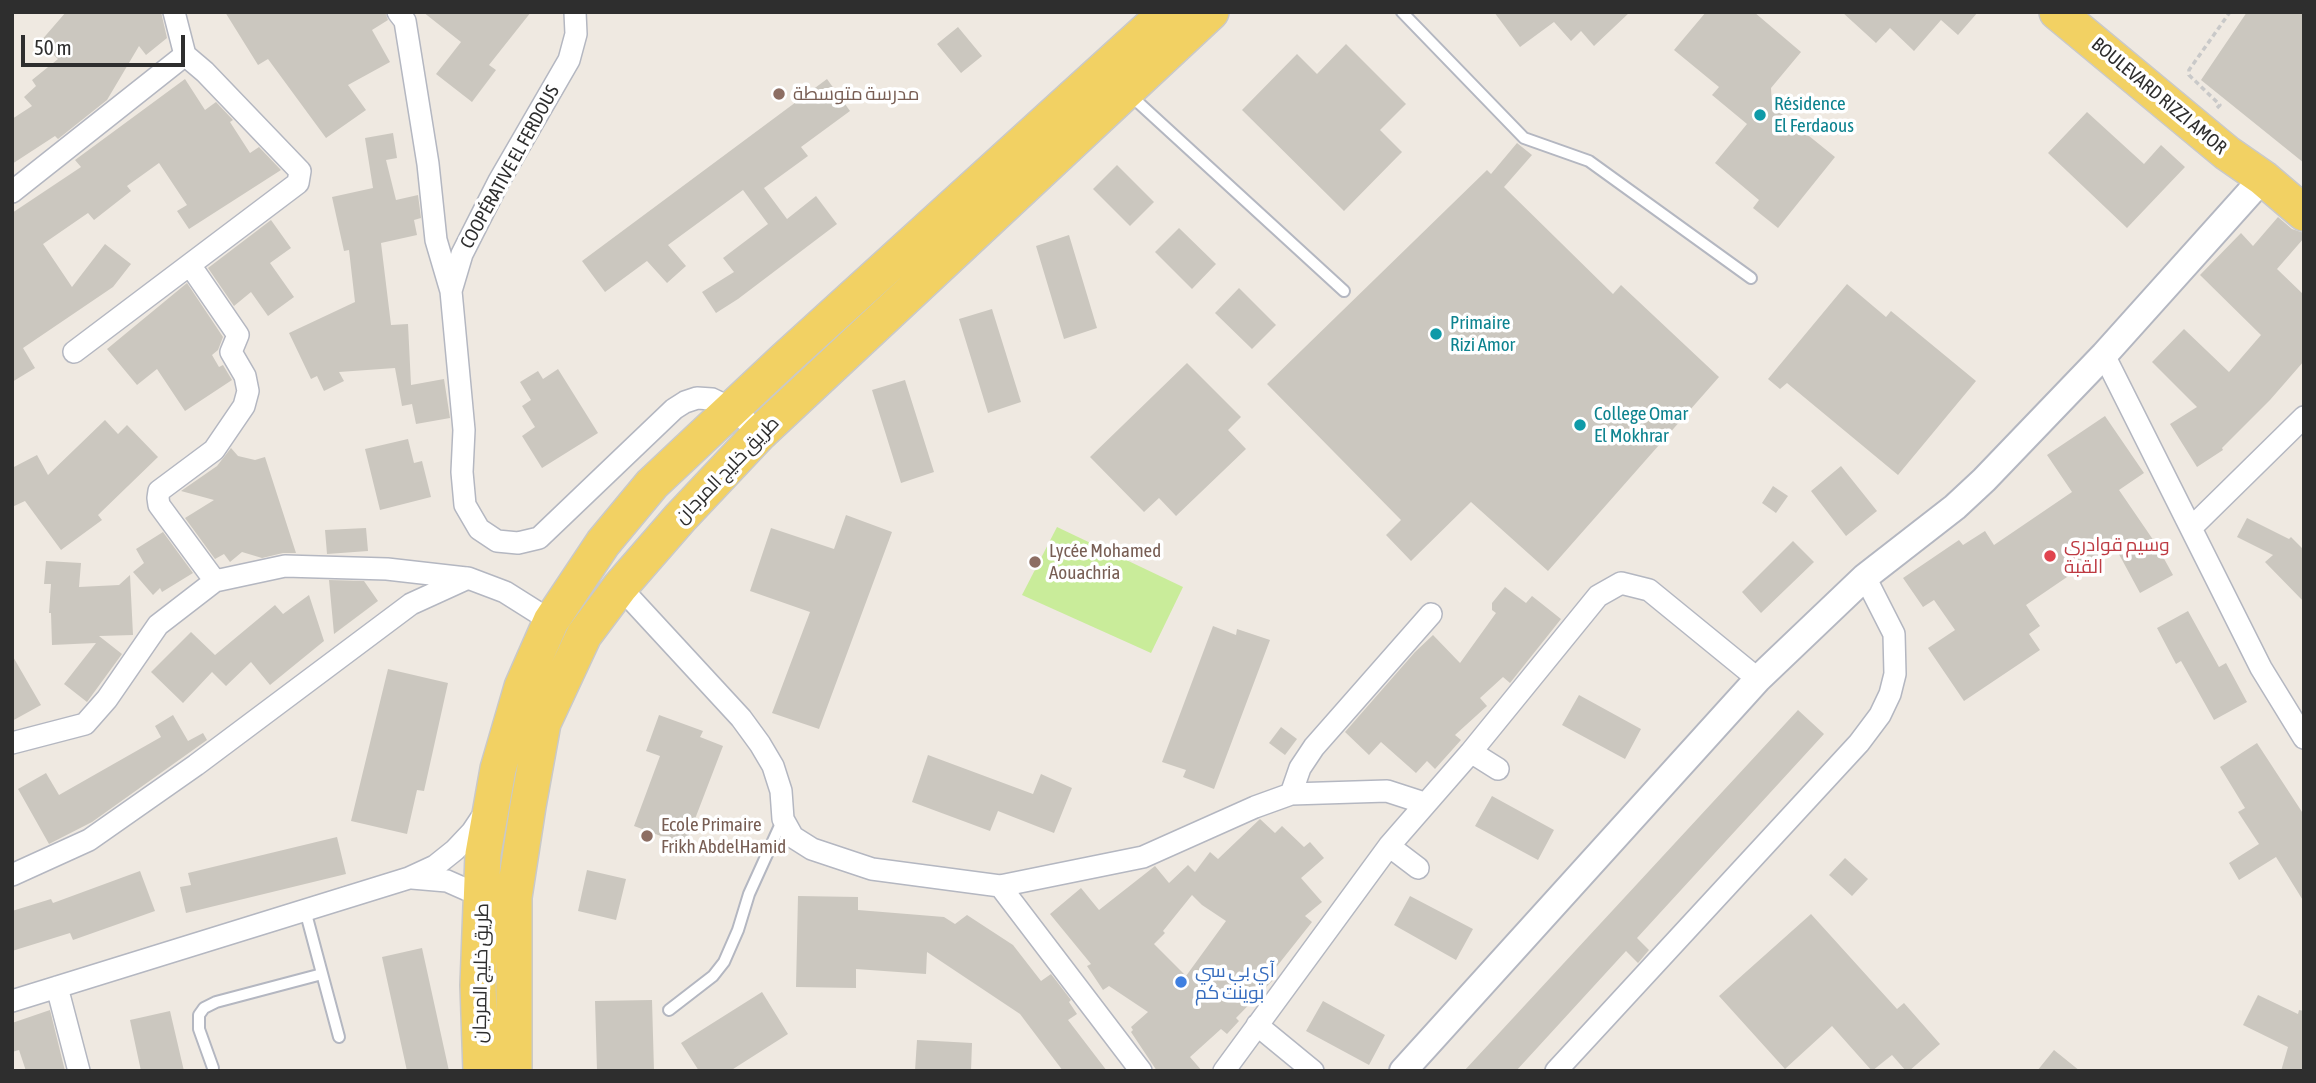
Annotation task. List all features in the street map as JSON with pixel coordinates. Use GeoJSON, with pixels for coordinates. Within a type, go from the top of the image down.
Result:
{"type":"FeatureCollection","features":[{"type":"Feature","properties":{"kind":"main road","name":"طريق خليج المرجان"},"geometry":{"type":"LineString","coordinates":[[514,1071],[514,897],[528,806],[543,723],[584,635],[620,587],[680,517],[760,433],[1072,121],[1167,12]]}},
{"type":"Feature","properties":{"kind":"main road","name":"طريق خليج المرجان"},"geometry":{"type":"LineString","coordinates":[[481,1071],[478,985],[483,855],[498,769],[522,687],[551,621],[603,543],[652,484],[783,361],[1072,121],[1126,91],[1211,12]]}},
{"type":"Feature","properties":{"kind":"main road","name":"BOULEVARD RIZZI AMOR"},"geometry":{"type":"LineString","coordinates":[[2057,12],[2304,213]]}},
{"type":"Feature","properties":{"kind":"main road","name":"BOULEVARD RIZZI AMOR"},"geometry":{"type":"LineString","coordinates":[[2091,12],[2238,139],[2263,178]]}},
{"type":"Feature","properties":{"kind":"main road"},"geometry":{"type":"LineString","coordinates":[[492,800],[528,806]]}},
{"type":"Feature","properties":{"kind":"street"},"geometry":{"type":"LineString","coordinates":[[74,352],[298,183],[300,171],[205,72],[185,55],[174,12]]}},
{"type":"Feature","properties":{"kind":"street","name":"COOPÉRATIVE EL FERDOUS"},"geometry":{"type":"LineString","coordinates":[[398,12],[405,21],[428,164],[436,240],[451,291]]}},
{"type":"Feature","properties":{"kind":"street","name":"COOPÉRATIVE EL FERDOUS"},"geometry":{"type":"LineString","coordinates":[[451,291],[462,254],[499,181],[569,60],[576,34],[575,12]]}},
{"type":"Feature","properties":{"kind":"street"},"geometry":{"type":"LineString","coordinates":[[12,192],[185,55]]}},
{"type":"Feature","properties":{"kind":"street"},"geometry":{"type":"LineString","coordinates":[[1403,1071],[1758,679],[1865,577],[1965,498],[2104,355],[2263,178]]}},
{"type":"Feature","properties":{"kind":"street"},"geometry":{"type":"LineString","coordinates":[[190,265],[238,335],[231,352],[245,376],[248,391],[244,406],[214,450],[159,491],[158,498],[159,505],[215,581]]}},
{"type":"Feature","properties":{"kind":"street"},"geometry":{"type":"LineString","coordinates":[[451,291],[464,429],[462,472],[465,505],[479,529],[497,541],[518,543],[540,538],[674,409],[685,402],[698,398],[712,399],[733,409],[760,433]]}},
{"type":"Feature","properties":{"kind":"street"},"geometry":{"type":"LineString","coordinates":[[2104,355],[2261,668],[2304,738]]}},
{"type":"Feature","properties":{"kind":"street"},"geometry":{"type":"LineString","coordinates":[[2192,527],[2304,417]]}},
{"type":"Feature","properties":{"kind":"street"},"geometry":{"type":"LineString","coordinates":[[12,743],[85,724],[107,699],[158,625],[215,581],[285,566],[387,569],[468,578],[505,592],[551,621]]}},
{"type":"Feature","properties":{"kind":"street"},"geometry":{"type":"LineString","coordinates":[[1556,1071],[1859,743],[1880,715],[1890,694],[1895,674],[1894,634],[1865,577]]}},
{"type":"Feature","properties":{"kind":"street"},"geometry":{"type":"LineString","coordinates":[[12,875],[89,840],[196,765],[411,604],[468,578]]}},
{"type":"Feature","properties":{"kind":"street"},"geometry":{"type":"LineString","coordinates":[[1224,1071],[1389,846],[1471,752],[1598,596],[1622,583],[1649,590],[1758,679]]}},
{"type":"Feature","properties":{"kind":"street"},"geometry":{"type":"LineString","coordinates":[[620,587],[741,718],[760,744],[773,766],[781,791],[783,819],[793,836],[812,849],[872,869],[1000,887],[1143,857],[1255,807],[1292,794],[1387,791],[1424,803]]}},
{"type":"Feature","properties":{"kind":"street"},"geometry":{"type":"LineString","coordinates":[[1292,794],[1300,768],[1314,747],[1431,614]]}},
{"type":"Feature","properties":{"kind":"street"},"geometry":{"type":"LineString","coordinates":[[1471,752],[1498,769]]}},
{"type":"Feature","properties":{"kind":"street"},"geometry":{"type":"LineString","coordinates":[[12,1001],[410,878],[435,866],[455,850],[472,832],[492,800]]}},
{"type":"Feature","properties":{"kind":"street"},"geometry":{"type":"LineString","coordinates":[[1389,846],[1418,868]]}},
{"type":"Feature","properties":{"kind":"street"},"geometry":{"type":"LineString","coordinates":[[410,878],[447,881],[481,896]]}},
{"type":"Feature","properties":{"kind":"street"},"geometry":{"type":"LineString","coordinates":[[1000,887],[1141,1071]]}},
{"type":"Feature","properties":{"kind":"street"},"geometry":{"type":"LineString","coordinates":[[57,987],[79,1071]]}},
{"type":"Feature","properties":{"kind":"street"},"geometry":{"type":"LineString","coordinates":[[1257,1025],[1313,1071]]}},
{"type":"Feature","properties":{"kind":"lane"},"geometry":{"type":"LineString","coordinates":[[1402,12],[1524,138],[1588,161],[1751,278]]}},
{"type":"Feature","properties":{"kind":"lane"},"geometry":{"type":"LineString","coordinates":[[1126,91],[1344,291]]}},
{"type":"Feature","properties":{"kind":"lane"},"geometry":{"type":"LineString","coordinates":[[669,1010],[713,976],[724,962],[738,930],[748,894],[783,819]]}},
{"type":"Feature","properties":{"kind":"lane"},"geometry":{"type":"LineString","coordinates":[[305,910],[339,1037]]}},
{"type":"Feature","properties":{"kind":"lane"},"geometry":{"type":"LineString","coordinates":[[213,1068],[199,1030],[199,1015],[204,1008],[216,1002],[322,974]]}},
{"type":"Feature","properties":{"kind":"path"},"geometry":{"type":"LineString","coordinates":[[2211,116],[2220,105],[2189,75],[2189,70],[2230,12]]}},
{"type":"Feature","properties":{"kind":"green space"},"geometry":{"type":"Polygon","coordinates":[[[1057,527],[1183,587],[1151,653],[1022,595],[1057,527]]]}},
{"type":"Feature","properties":{"kind":"building"},"geometry":{"type":"Polygon","coordinates":[[[66,12],[161,12],[167,38],[146,55],[139,46],[107,100],[58,139],[55,136],[12,164],[12,119],[32,106],[24,97],[36,86],[32,80],[58,59],[40,42],[66,12]]]}},
{"type":"Feature","properties":{"kind":"building"},"geometry":{"type":"Polygon","coordinates":[[[225,12],[385,12],[388,20],[372,30],[390,62],[348,85],[366,110],[326,138],[268,59],[258,65],[225,12]]]}},
{"type":"Feature","properties":{"kind":"building"},"geometry":{"type":"Polygon","coordinates":[[[423,12],[531,12],[489,65],[496,70],[472,102],[436,74],[461,42],[423,12]]]}},
{"type":"Feature","properties":{"kind":"building"},"geometry":{"type":"Polygon","coordinates":[[[1494,12],[1630,12],[1594,46],[1581,31],[1571,41],[1554,22],[1520,47],[1494,12]]]}},
{"type":"Feature","properties":{"kind":"building","name":"Résidence El Ferdaous"},"geometry":{"type":"Polygon","coordinates":[[[1706,12],[1754,12],[1801,52],[1771,88],[1772,106],[1835,157],[1778,228],[1753,208],[1759,200],[1715,163],[1747,124],[1712,95],[1719,87],[1674,50],[1706,12]]]}},
{"type":"Feature","properties":{"kind":"building"},"geometry":{"type":"Polygon","coordinates":[[[1842,12],[1978,12],[1958,35],[1941,20],[1914,51],[1890,28],[1876,43],[1842,12]]]}},
{"type":"Feature","properties":{"kind":"building"},"geometry":{"type":"Polygon","coordinates":[[[2247,12],[2304,12],[2304,163],[2201,80],[2247,12]]]}},
{"type":"Feature","properties":{"kind":"building"},"geometry":{"type":"Polygon","coordinates":[[[958,27],[982,56],[961,73],[937,44],[958,27]]]}},
{"type":"Feature","properties":{"kind":"building"},"geometry":{"type":"Polygon","coordinates":[[[1346,44],[1406,104],[1380,130],[1402,152],[1344,211],[1242,110],[1297,54],[1317,74],[1346,44]]]}},
{"type":"Feature","properties":{"kind":"building"},"geometry":{"type":"Polygon","coordinates":[[[185,79],[205,110],[216,102],[233,120],[230,122],[250,153],[259,147],[281,170],[189,229],[177,211],[187,205],[159,163],[127,186],[131,191],[94,220],[88,213],[43,244],[72,287],[105,244],[131,264],[113,287],[23,348],[35,368],[12,382],[12,213],[81,167],[75,160],[185,79]]]}},
{"type":"Feature","properties":{"kind":"building"},"geometry":{"type":"Polygon","coordinates":[[[827,79],[850,111],[801,147],[808,156],[764,188],[787,219],[816,196],[837,224],[716,313],[702,292],[734,272],[723,258],[768,224],[743,190],[668,245],[686,266],[667,283],[647,261],[605,292],[582,261],[827,79]]]}},
{"type":"Feature","properties":{"kind":"building"},"geometry":{"type":"Polygon","coordinates":[[[2087,112],[2144,164],[2161,145],[2185,167],[2127,228],[2048,153],[2087,112]]]}},
{"type":"Feature","properties":{"kind":"building"},"geometry":{"type":"Polygon","coordinates":[[[393,133],[397,158],[386,160],[396,200],[418,195],[421,218],[414,220],[417,235],[381,243],[391,325],[408,324],[411,385],[444,379],[450,418],[416,424],[412,404],[402,406],[395,368],[339,372],[344,381],[324,391],[317,376],[311,379],[289,333],[355,302],[349,250],[344,251],[332,197],[373,188],[365,138],[393,133]]]}},
{"type":"Feature","properties":{"kind":"building"},"geometry":{"type":"Polygon","coordinates":[[[1517,143],[1532,155],[1504,187],[1613,294],[1621,285],[1719,377],[1548,571],[1471,502],[1411,561],[1386,535],[1401,520],[1267,384],[1487,170],[1491,174],[1517,143]]]}},
{"type":"Feature","properties":{"kind":"building"},"geometry":{"type":"Polygon","coordinates":[[[1117,165],[1154,202],[1130,226],[1093,189],[1117,165]]]}},
{"type":"Feature","properties":{"kind":"building"},"geometry":{"type":"Polygon","coordinates":[[[2278,217],[2292,229],[2304,233],[2304,238],[2277,269],[2304,295],[2304,361],[2223,450],[2197,467],[2170,424],[2197,407],[2152,362],[2184,329],[2229,372],[2261,335],[2200,275],[2241,233],[2253,246],[2278,217]]]}},
{"type":"Feature","properties":{"kind":"building"},"geometry":{"type":"Polygon","coordinates":[[[271,220],[291,248],[270,263],[294,297],[268,316],[251,292],[234,306],[208,268],[271,220]]]}},
{"type":"Feature","properties":{"kind":"building"},"geometry":{"type":"Polygon","coordinates":[[[1179,228],[1216,264],[1192,289],[1155,252],[1179,228]]]}},
{"type":"Feature","properties":{"kind":"building"},"geometry":{"type":"Polygon","coordinates":[[[1069,235],[1097,328],[1064,339],[1036,246],[1069,235]]]}},
{"type":"Feature","properties":{"kind":"building"},"geometry":{"type":"Polygon","coordinates":[[[187,283],[223,337],[218,350],[212,355],[219,367],[223,365],[232,380],[185,411],[157,369],[137,385],[107,349],[187,283]]]}},
{"type":"Feature","properties":{"kind":"building"},"geometry":{"type":"Polygon","coordinates":[[[1847,284],[1886,317],[1891,311],[1976,381],[1898,475],[1787,383],[1780,389],[1768,379],[1847,284]]]}},
{"type":"Feature","properties":{"kind":"building"},"geometry":{"type":"Polygon","coordinates":[[[1239,288],[1276,325],[1252,349],[1215,313],[1239,288]]]}},
{"type":"Feature","properties":{"kind":"building"},"geometry":{"type":"Polygon","coordinates":[[[992,309],[1021,402],[988,413],[959,319],[992,309]]]}},
{"type":"Feature","properties":{"kind":"building"},"geometry":{"type":"Polygon","coordinates":[[[1187,363],[1241,417],[1228,430],[1246,449],[1176,516],[1159,498],[1144,512],[1090,457],[1187,363]]]}},
{"type":"Feature","properties":{"kind":"building"},"geometry":{"type":"Polygon","coordinates":[[[558,369],[598,433],[542,468],[522,436],[535,427],[522,406],[531,400],[520,382],[538,371],[543,379],[558,369]]]}},
{"type":"Feature","properties":{"kind":"building"},"geometry":{"type":"Polygon","coordinates":[[[905,380],[934,472],[901,483],[872,390],[905,380]]]}},
{"type":"Feature","properties":{"kind":"building","name":"وسيم قوادري القبة"},"geometry":{"type":"Polygon","coordinates":[[[2105,416],[2144,473],[2119,490],[2156,544],[2173,575],[2140,593],[2114,545],[2026,605],[2040,626],[2029,634],[2040,650],[1964,701],[1928,648],[1955,630],[1934,600],[1923,607],[1903,578],[1959,540],[1963,545],[1985,531],[1994,545],[2072,492],[2047,455],[2105,416]]]}},
{"type":"Feature","properties":{"kind":"building"},"geometry":{"type":"Polygon","coordinates":[[[105,420],[118,434],[127,425],[158,457],[98,515],[102,520],[61,550],[25,501],[12,507],[12,468],[37,455],[48,475],[105,420]]]}},
{"type":"Feature","properties":{"kind":"building"},"geometry":{"type":"Polygon","coordinates":[[[408,439],[414,463],[422,461],[431,497],[380,510],[365,449],[408,439]]]}},
{"type":"Feature","properties":{"kind":"building"},"geometry":{"type":"Polygon","coordinates":[[[231,448],[238,456],[255,460],[265,457],[296,553],[262,558],[242,552],[230,562],[224,554],[215,559],[185,518],[214,500],[181,491],[217,466],[231,448]]]}},
{"type":"Feature","properties":{"kind":"building"},"geometry":{"type":"Polygon","coordinates":[[[1841,466],[1877,511],[1846,536],[1811,491],[1841,466]]]}},
{"type":"Feature","properties":{"kind":"building"},"geometry":{"type":"Polygon","coordinates":[[[1773,486],[1788,496],[1776,513],[1762,503],[1773,486]]]}},
{"type":"Feature","properties":{"kind":"building"},"geometry":{"type":"Polygon","coordinates":[[[846,515],[892,532],[819,729],[772,713],[810,612],[750,591],[771,528],[834,549],[846,515]]]}},
{"type":"Feature","properties":{"kind":"building"},"geometry":{"type":"Polygon","coordinates":[[[2247,518],[2289,539],[2291,537],[2304,550],[2304,602],[2265,562],[2273,555],[2237,537],[2247,518]]]}},
{"type":"Feature","properties":{"kind":"building"},"geometry":{"type":"Polygon","coordinates":[[[366,528],[368,551],[327,554],[325,530],[366,528]]]}},
{"type":"Feature","properties":{"kind":"building"},"geometry":{"type":"Polygon","coordinates":[[[163,532],[193,573],[162,592],[160,588],[153,595],[133,572],[144,563],[136,549],[163,532]]]}},
{"type":"Feature","properties":{"kind":"building"},"geometry":{"type":"Polygon","coordinates":[[[1793,541],[1814,562],[1761,613],[1742,592],[1793,541]]]}},
{"type":"Feature","properties":{"kind":"building"},"geometry":{"type":"Polygon","coordinates":[[[46,561],[81,563],[79,587],[119,585],[130,575],[133,635],[99,636],[122,654],[87,702],[64,684],[96,643],[52,645],[49,613],[51,584],[44,584],[46,561]]]}},
{"type":"Feature","properties":{"kind":"building"},"geometry":{"type":"Polygon","coordinates":[[[329,580],[364,581],[378,601],[334,634],[329,580]]]}},
{"type":"Feature","properties":{"kind":"building"},"geometry":{"type":"Polygon","coordinates":[[[1505,587],[1526,603],[1532,596],[1561,619],[1510,683],[1503,677],[1480,698],[1487,706],[1455,735],[1461,740],[1435,769],[1427,761],[1416,773],[1381,742],[1369,755],[1345,732],[1433,635],[1460,663],[1496,613],[1492,610],[1492,603],[1505,587]]]}},
{"type":"Feature","properties":{"kind":"building"},"geometry":{"type":"Polygon","coordinates":[[[309,595],[324,641],[270,685],[251,662],[226,686],[212,672],[183,703],[151,672],[191,632],[215,655],[275,605],[283,614],[309,595]]]}},
{"type":"Feature","properties":{"kind":"building"},"geometry":{"type":"Polygon","coordinates":[[[2188,611],[2219,667],[2226,663],[2247,702],[2214,720],[2181,661],[2176,664],[2157,628],[2188,611]]]}},
{"type":"Feature","properties":{"kind":"building"},"geometry":{"type":"Polygon","coordinates":[[[1213,626],[1236,635],[1237,629],[1270,640],[1214,789],[1183,777],[1186,770],[1162,762],[1213,626]]]}},
{"type":"Feature","properties":{"kind":"building"},"geometry":{"type":"Polygon","coordinates":[[[12,655],[41,705],[12,721],[12,655]]]}},
{"type":"Feature","properties":{"kind":"building"},"geometry":{"type":"Polygon","coordinates":[[[388,669],[448,683],[424,791],[417,790],[407,834],[351,821],[388,669]]]}},
{"type":"Feature","properties":{"kind":"building"},"geometry":{"type":"Polygon","coordinates":[[[1579,695],[1641,729],[1625,759],[1562,725],[1579,695]]]}},
{"type":"Feature","properties":{"kind":"building"},"geometry":{"type":"Polygon","coordinates":[[[1798,710],[1824,734],[1637,938],[1649,950],[1638,963],[1626,951],[1516,1071],[1464,1071],[1798,710]]]}},
{"type":"Feature","properties":{"kind":"building"},"geometry":{"type":"Polygon","coordinates":[[[173,715],[188,741],[203,733],[207,740],[92,822],[49,844],[18,789],[46,773],[59,795],[161,737],[155,726],[173,715]]]}},
{"type":"Feature","properties":{"kind":"building"},"geometry":{"type":"Polygon","coordinates":[[[659,715],[703,731],[700,737],[723,746],[685,845],[634,826],[660,756],[646,751],[659,715]]]}},
{"type":"Feature","properties":{"kind":"building"},"geometry":{"type":"Polygon","coordinates":[[[1281,727],[1297,739],[1285,755],[1269,743],[1281,727]]]}},
{"type":"Feature","properties":{"kind":"building"},"geometry":{"type":"Polygon","coordinates":[[[2257,743],[2304,815],[2304,902],[2276,857],[2239,880],[2229,863],[2259,844],[2238,812],[2245,808],[2220,767],[2257,743]]]}},
{"type":"Feature","properties":{"kind":"building"},"geometry":{"type":"Polygon","coordinates":[[[928,755],[1033,794],[1041,774],[1072,788],[1054,833],[998,811],[990,831],[912,802],[928,755]]]}},
{"type":"Feature","properties":{"kind":"building"},"geometry":{"type":"Polygon","coordinates":[[[1492,796],[1554,830],[1538,860],[1475,826],[1492,796]]]}},
{"type":"Feature","properties":{"kind":"building"},"geometry":{"type":"Polygon","coordinates":[[[1260,819],[1275,833],[1282,826],[1304,847],[1310,842],[1324,858],[1301,878],[1322,902],[1305,916],[1312,922],[1270,975],[1274,979],[1236,1018],[1239,1021],[1227,1034],[1221,1029],[1190,1057],[1202,1071],[1157,1071],[1131,1032],[1131,1027],[1148,1012],[1109,986],[1103,990],[1087,966],[1091,964],[1050,914],[1081,888],[1099,910],[1155,866],[1169,883],[1188,865],[1195,872],[1210,852],[1218,859],[1260,819]],[[1192,895],[1154,944],[1186,976],[1226,921],[1192,895]]]}},
{"type":"Feature","properties":{"kind":"building"},"geometry":{"type":"Polygon","coordinates":[[[337,837],[346,874],[186,913],[180,887],[191,885],[188,873],[337,837]]]}},
{"type":"Feature","properties":{"kind":"building"},"geometry":{"type":"Polygon","coordinates":[[[1845,858],[1868,879],[1852,896],[1829,875],[1845,858]]]}},
{"type":"Feature","properties":{"kind":"building"},"geometry":{"type":"Polygon","coordinates":[[[587,870],[626,879],[616,920],[578,911],[587,870]]]}},
{"type":"Feature","properties":{"kind":"building"},"geometry":{"type":"Polygon","coordinates":[[[140,871],[155,911],[73,940],[70,933],[12,951],[12,911],[51,899],[53,903],[140,871]]]}},
{"type":"Feature","properties":{"kind":"building"},"geometry":{"type":"Polygon","coordinates":[[[798,896],[858,897],[858,910],[944,917],[955,924],[967,915],[1013,945],[1041,981],[1051,974],[1071,1000],[1069,1002],[1077,1014],[1068,1020],[1107,1071],[1063,1071],[1020,1014],[927,952],[926,974],[856,969],[856,988],[796,987],[798,896]]]}},
{"type":"Feature","properties":{"kind":"building"},"geometry":{"type":"Polygon","coordinates":[[[1410,896],[1473,929],[1456,960],[1394,925],[1410,896]]]}},
{"type":"Feature","properties":{"kind":"building"},"geometry":{"type":"Polygon","coordinates":[[[1811,914],[1897,1009],[1904,1003],[1940,1044],[1909,1071],[1892,1055],[1872,1071],[1832,1026],[1785,1069],[1719,996],[1811,914]]]}},
{"type":"Feature","properties":{"kind":"building"},"geometry":{"type":"Polygon","coordinates":[[[422,948],[449,1071],[407,1071],[382,957],[422,948]]]}},
{"type":"Feature","properties":{"kind":"building"},"geometry":{"type":"Polygon","coordinates":[[[762,992],[788,1034],[730,1071],[699,1071],[681,1043],[762,992]]]}},
{"type":"Feature","properties":{"kind":"building"},"geometry":{"type":"Polygon","coordinates":[[[2258,995],[2298,1014],[2299,1010],[2304,1011],[2304,1071],[2281,1071],[2288,1047],[2243,1025],[2258,995]]]}},
{"type":"Feature","properties":{"kind":"building"},"geometry":{"type":"Polygon","coordinates":[[[652,1000],[654,1071],[597,1071],[595,1001],[652,1000]]]}},
{"type":"Feature","properties":{"kind":"building"},"geometry":{"type":"Polygon","coordinates":[[[1323,1001],[1385,1035],[1369,1065],[1306,1031],[1323,1001]]]}},
{"type":"Feature","properties":{"kind":"building"},"geometry":{"type":"Polygon","coordinates":[[[50,1010],[65,1071],[26,1071],[19,1050],[12,1052],[12,1023],[50,1010]]]}},
{"type":"Feature","properties":{"kind":"building"},"geometry":{"type":"Polygon","coordinates":[[[170,1011],[184,1071],[141,1071],[130,1020],[170,1011]]]}},
{"type":"Feature","properties":{"kind":"building"},"geometry":{"type":"Polygon","coordinates":[[[917,1040],[972,1043],[971,1071],[915,1071],[917,1040]]]}},
{"type":"Feature","properties":{"kind":"building"},"geometry":{"type":"Polygon","coordinates":[[[2054,1050],[2080,1071],[2037,1071],[2054,1050]]]}},
{"type":"Feature","properties":{"kind":"place","name":"مدرسة متوسطة"},"geometry":{"type":"Point","coordinates":[779,94]}},
{"type":"Feature","properties":{"kind":"place","name":"Résidence El Ferdaous"},"geometry":{"type":"Point","coordinates":[1760,115]}},
{"type":"Feature","properties":{"kind":"place","name":"Primaire Rizi Amor"},"geometry":{"type":"Point","coordinates":[1436,334]}},
{"type":"Feature","properties":{"kind":"place","name":"College Omar El Mokhrar"},"geometry":{"type":"Point","coordinates":[1580,425]}},
{"type":"Feature","properties":{"kind":"place","name":"وسيم قوادري القبة"},"geometry":{"type":"Point","coordinates":[2050,556]}},
{"type":"Feature","properties":{"kind":"place","name":"Lycée Mohamed Aouachria"},"geometry":{"type":"Point","coordinates":[1035,562]}},
{"type":"Feature","properties":{"kind":"place","name":"Ecole Primaire Frikh AbdelHamid"},"geometry":{"type":"Point","coordinates":[647,836]}},
{"type":"Feature","properties":{"kind":"place","name":"آي بي سي بوينت كم"},"geometry":{"type":"Point","coordinates":[1181,982]}}]}
